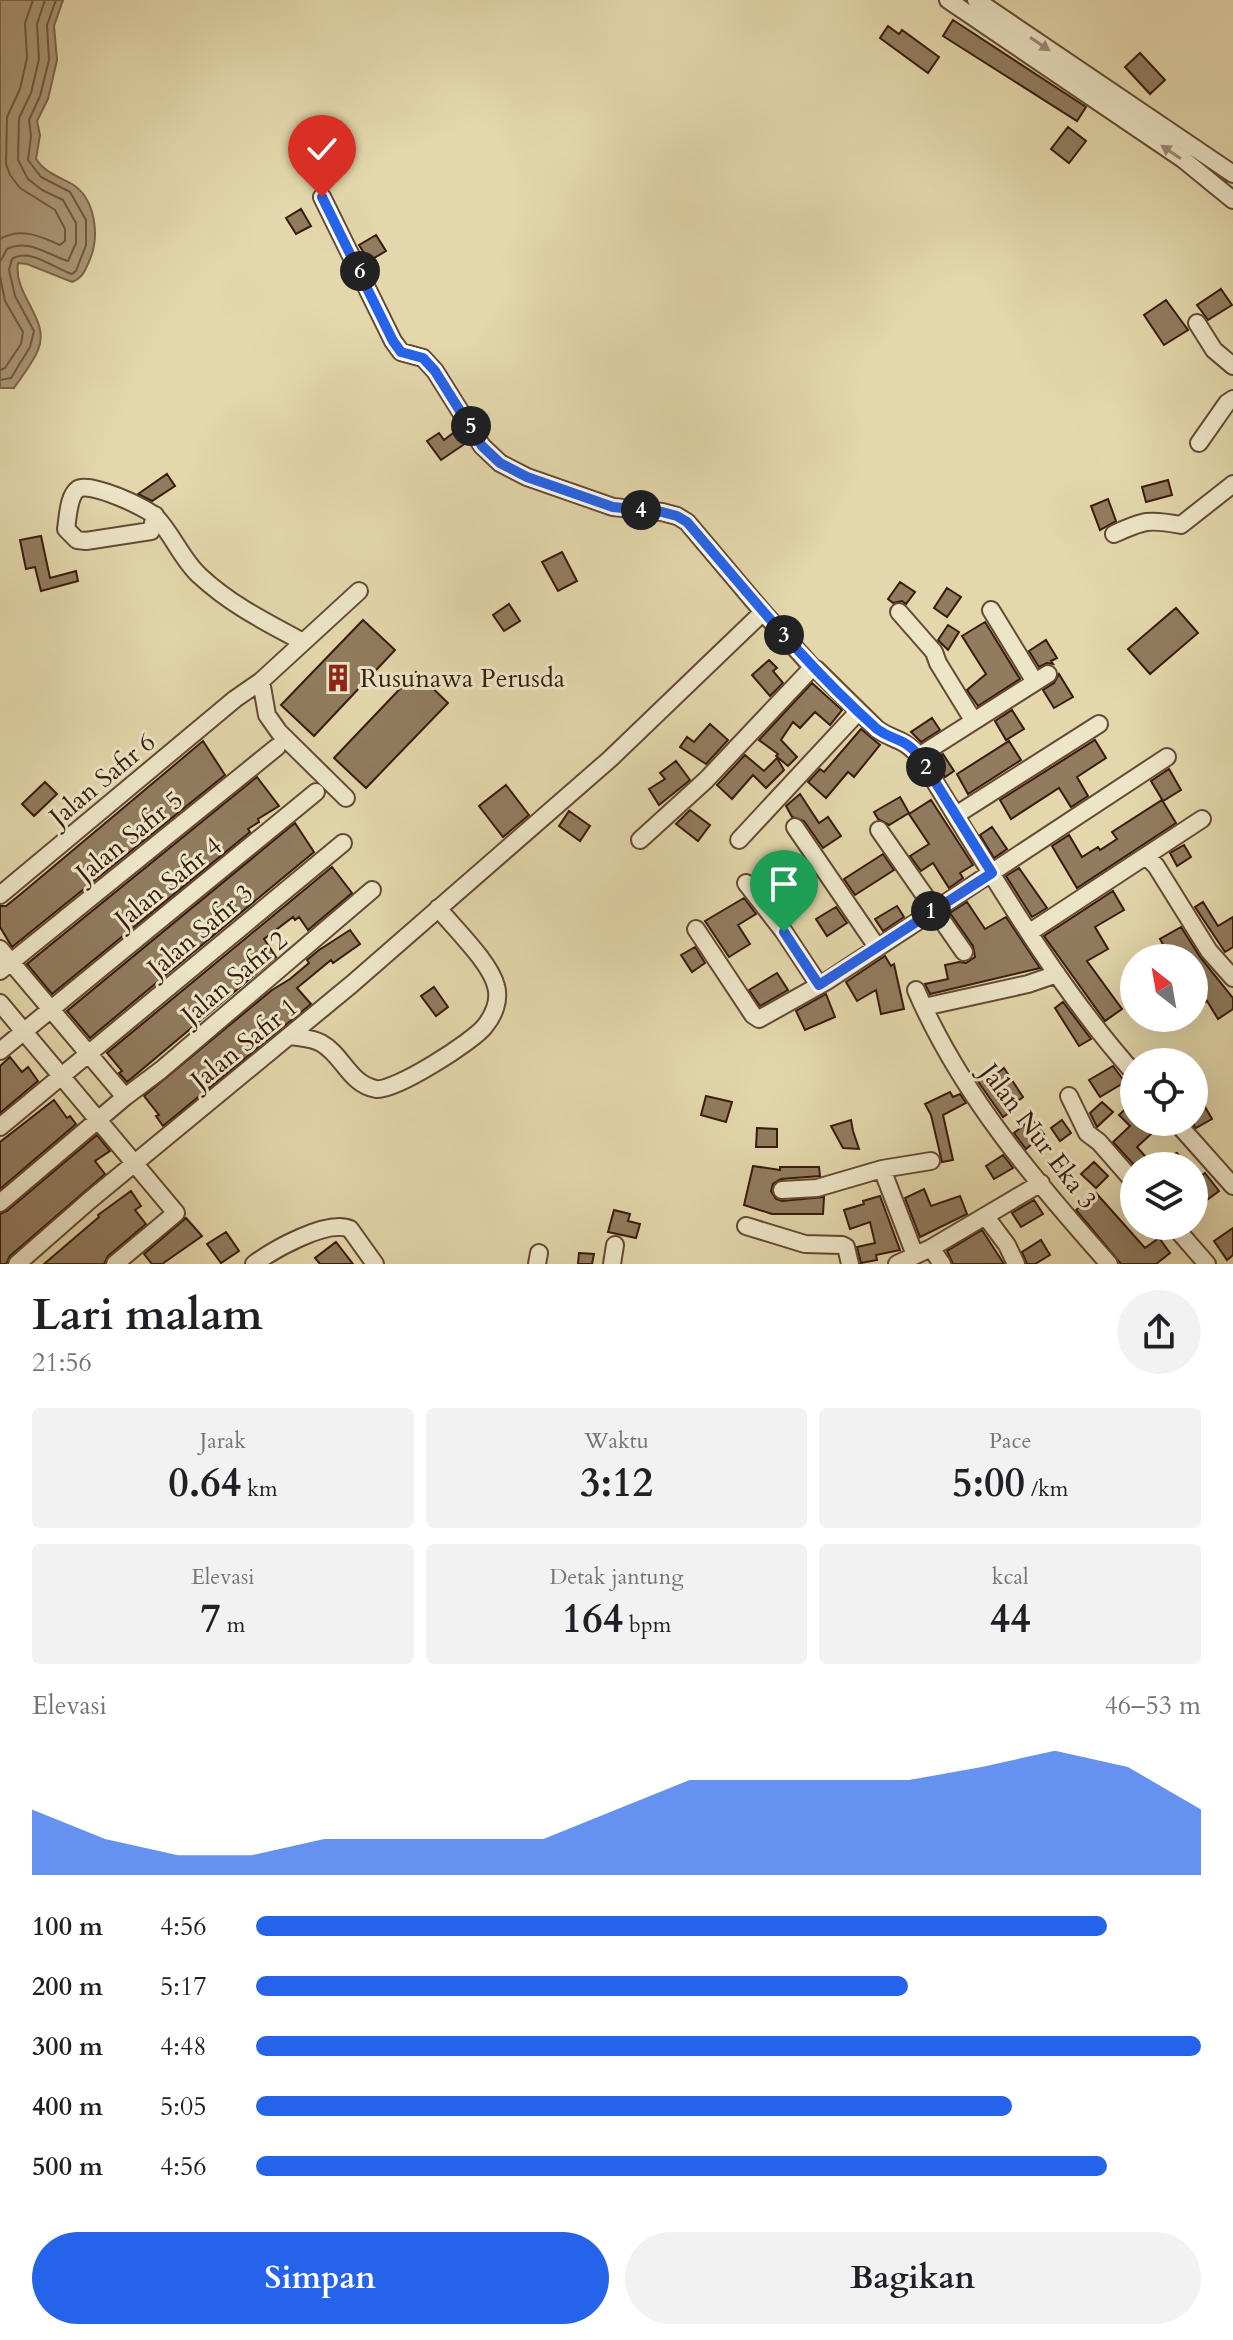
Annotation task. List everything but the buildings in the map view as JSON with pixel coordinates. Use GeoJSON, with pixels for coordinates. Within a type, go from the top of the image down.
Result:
{"type":"FeatureCollection","features":[{"type":"Feature","properties":{"kind":"street"},"geometry":{"type":"LineString","coordinates":[[948,0],[1184,160],[1233,200]]}},
{"type":"Feature","properties":{"kind":"street"},"geometry":{"type":"LineString","coordinates":[[976,0],[1233,174]]}},
{"type":"Feature","properties":{"kind":"street"},"geometry":{"type":"LineString","coordinates":[[322,197],[393,341],[401,352],[423,358],[435,371],[491,456],[527,477],[613,507],[677,516],[687,522],[813,668],[888,737],[907,742],[919,756],[1057,974],[1120,1058]]}},
{"type":"Feature","properties":{"kind":"street"},"geometry":{"type":"LineString","coordinates":[[1197,323],[1214,350],[1233,366]]}},
{"type":"Feature","properties":{"kind":"street"},"geometry":{"type":"LineString","coordinates":[[1199,443],[1233,399]]}},
{"type":"Feature","properties":{"kind":"street"},"geometry":{"type":"LineString","coordinates":[[1114,534],[1147,521],[1163,520],[1181,525],[1233,484]]}},
{"type":"Feature","properties":{"kind":"street"},"geometry":{"type":"LineString","coordinates":[[153,523],[86,541],[77,540],[66,529],[72,496],[77,489],[85,486],[110,493],[153,523],[197,574],[238,607],[303,642]]}},
{"type":"Feature","properties":{"kind":"street","name":"Jalan Safir 6"},"geometry":{"type":"LineString","coordinates":[[0,895],[235,699],[261,681],[359,591]]}},
{"type":"Feature","properties":{"kind":"street"},"geometry":{"type":"LineString","coordinates":[[919,756],[1042,678],[991,610]]}},
{"type":"Feature","properties":{"kind":"street","name":"Jalan Safir 1"},"geometry":{"type":"LineString","coordinates":[[17,1264],[135,1162],[291,1036],[610,759],[763,612]]}},
{"type":"Feature","properties":{"kind":"street"},"geometry":{"type":"LineString","coordinates":[[899,612],[934,652],[973,720]]}},
{"type":"Feature","properties":{"kind":"street"},"geometry":{"type":"LineString","coordinates":[[640,840],[706,780],[813,668]]}},
{"type":"Feature","properties":{"kind":"street"},"geometry":{"type":"LineString","coordinates":[[261,681],[267,715],[279,732],[346,798]]}},
{"type":"Feature","properties":{"kind":"street"},"geometry":{"type":"LineString","coordinates":[[739,840],[858,712]]}},
{"type":"Feature","properties":{"kind":"street"},"geometry":{"type":"LineString","coordinates":[[956,815],[1099,724]]}},
{"type":"Feature","properties":{"kind":"street","name":"Jalan Safir 5"},"geometry":{"type":"LineString","coordinates":[[4,961],[277,747]]}},
{"type":"Feature","properties":{"kind":"street"},"geometry":{"type":"LineString","coordinates":[[696,929],[759,1019],[819,985],[1167,757]]}},
{"type":"Feature","properties":{"kind":"street","name":"Jalan Safir 4"},"geometry":{"type":"LineString","coordinates":[[0,1051],[316,792]]}},
{"type":"Feature","properties":{"kind":"street"},"geometry":{"type":"LineString","coordinates":[[1030,932],[1202,819]]}},
{"type":"Feature","properties":{"kind":"street"},"geometry":{"type":"LineString","coordinates":[[795,827],[877,947]]}},
{"type":"Feature","properties":{"kind":"street"},"geometry":{"type":"LineString","coordinates":[[879,830],[964,952]]}},
{"type":"Feature","properties":{"kind":"street","name":"Jalan Safir 3"},"geometry":{"type":"LineString","coordinates":[[0,1127],[343,843]]}},
{"type":"Feature","properties":{"kind":"street"},"geometry":{"type":"LineString","coordinates":[[1146,856],[1156,866],[1209,951],[1233,978]]}},
{"type":"Feature","properties":{"kind":"street"},"geometry":{"type":"LineString","coordinates":[[746,883],[819,985]]}},
{"type":"Feature","properties":{"kind":"street","name":"Jalan Safir 2"},"geometry":{"type":"LineString","coordinates":[[0,1203],[372,890]]}},
{"type":"Feature","properties":{"kind":"street"},"geometry":{"type":"LineString","coordinates":[[291,1036],[320,1042],[355,1078],[380,1090],[389,1089],[416,1075],[484,1028],[498,1003],[496,985],[484,964],[438,908]]}},
{"type":"Feature","properties":{"kind":"street"},"geometry":{"type":"LineString","coordinates":[[4,961],[125,1097]]}},
{"type":"Feature","properties":{"kind":"street"},"geometry":{"type":"LineString","coordinates":[[924,1007],[1028,984],[1057,974]]}},
{"type":"Feature","properties":{"kind":"street","name":"Jalan Nur Eka 3"},"geometry":{"type":"LineString","coordinates":[[916,990],[955,1064],[994,1126],[1109,1264]]}},
{"type":"Feature","properties":{"kind":"street"},"geometry":{"type":"LineString","coordinates":[[0,1003],[176,1213],[115,1264]]}},
{"type":"Feature","properties":{"kind":"street"},"geometry":{"type":"LineString","coordinates":[[1069,1096],[1087,1133],[1120,1166]]}},
{"type":"Feature","properties":{"kind":"street"},"geometry":{"type":"LineString","coordinates":[[1188,1136],[1233,1186]]}},
{"type":"Feature","properties":{"kind":"street"},"geometry":{"type":"LineString","coordinates":[[782,1190],[832,1184],[882,1169],[931,1161]]}},
{"type":"Feature","properties":{"kind":"street"},"geometry":{"type":"LineString","coordinates":[[882,1169],[915,1255]]}},
{"type":"Feature","properties":{"kind":"street"},"geometry":{"type":"LineString","coordinates":[[897,1264],[931,1248],[1041,1183]]}},
{"type":"Feature","properties":{"kind":"street"},"geometry":{"type":"LineString","coordinates":[[986,1217],[1007,1245],[1016,1264]]}},
{"type":"Feature","properties":{"kind":"street"},"geometry":{"type":"LineString","coordinates":[[257,1263],[274,1251],[311,1234],[344,1226],[350,1229],[375,1264]]}},
{"type":"Feature","properties":{"kind":"street"},"geometry":{"type":"LineString","coordinates":[[746,1226],[805,1244],[842,1245],[846,1247],[850,1264]]}},
{"type":"Feature","properties":{"kind":"street"},"geometry":{"type":"LineString","coordinates":[[1186,1240],[1207,1264]]}},
{"type":"Feature","properties":{"kind":"street"},"geometry":{"type":"LineString","coordinates":[[612,1264],[615,1245]]}},
{"type":"Feature","properties":{"kind":"street"},"geometry":{"type":"LineString","coordinates":[[931,1248],[942,1264]]}},
{"type":"Feature","properties":{"kind":"water"},"geometry":{"type":"Polygon","coordinates":[[[0,0],[63,0],[54,26],[57,60],[48,99],[37,121],[40,135],[36,159],[48,171],[80,190],[90,208],[95,228],[87,266],[81,276],[72,282],[18,263],[21,286],[40,328],[41,339],[33,360],[14,388],[0,388],[0,0]]]}},
{"type":"Feature","properties":{"kind":"place","name":"Rusunawa Perusda"},"geometry":{"type":"Point","coordinates":[338,678]}},
{"type":"Feature","properties":{"kind":"route"},"geometry":{"type":"LineString","coordinates":[[322,197],[393,341],[401,352],[423,358],[435,371],[491,456],[527,477],[613,507],[662,512],[687,522],[813,668],[877,729],[888,737],[907,742],[919,756],[992,873],[819,985],[784,932]]}}]}
